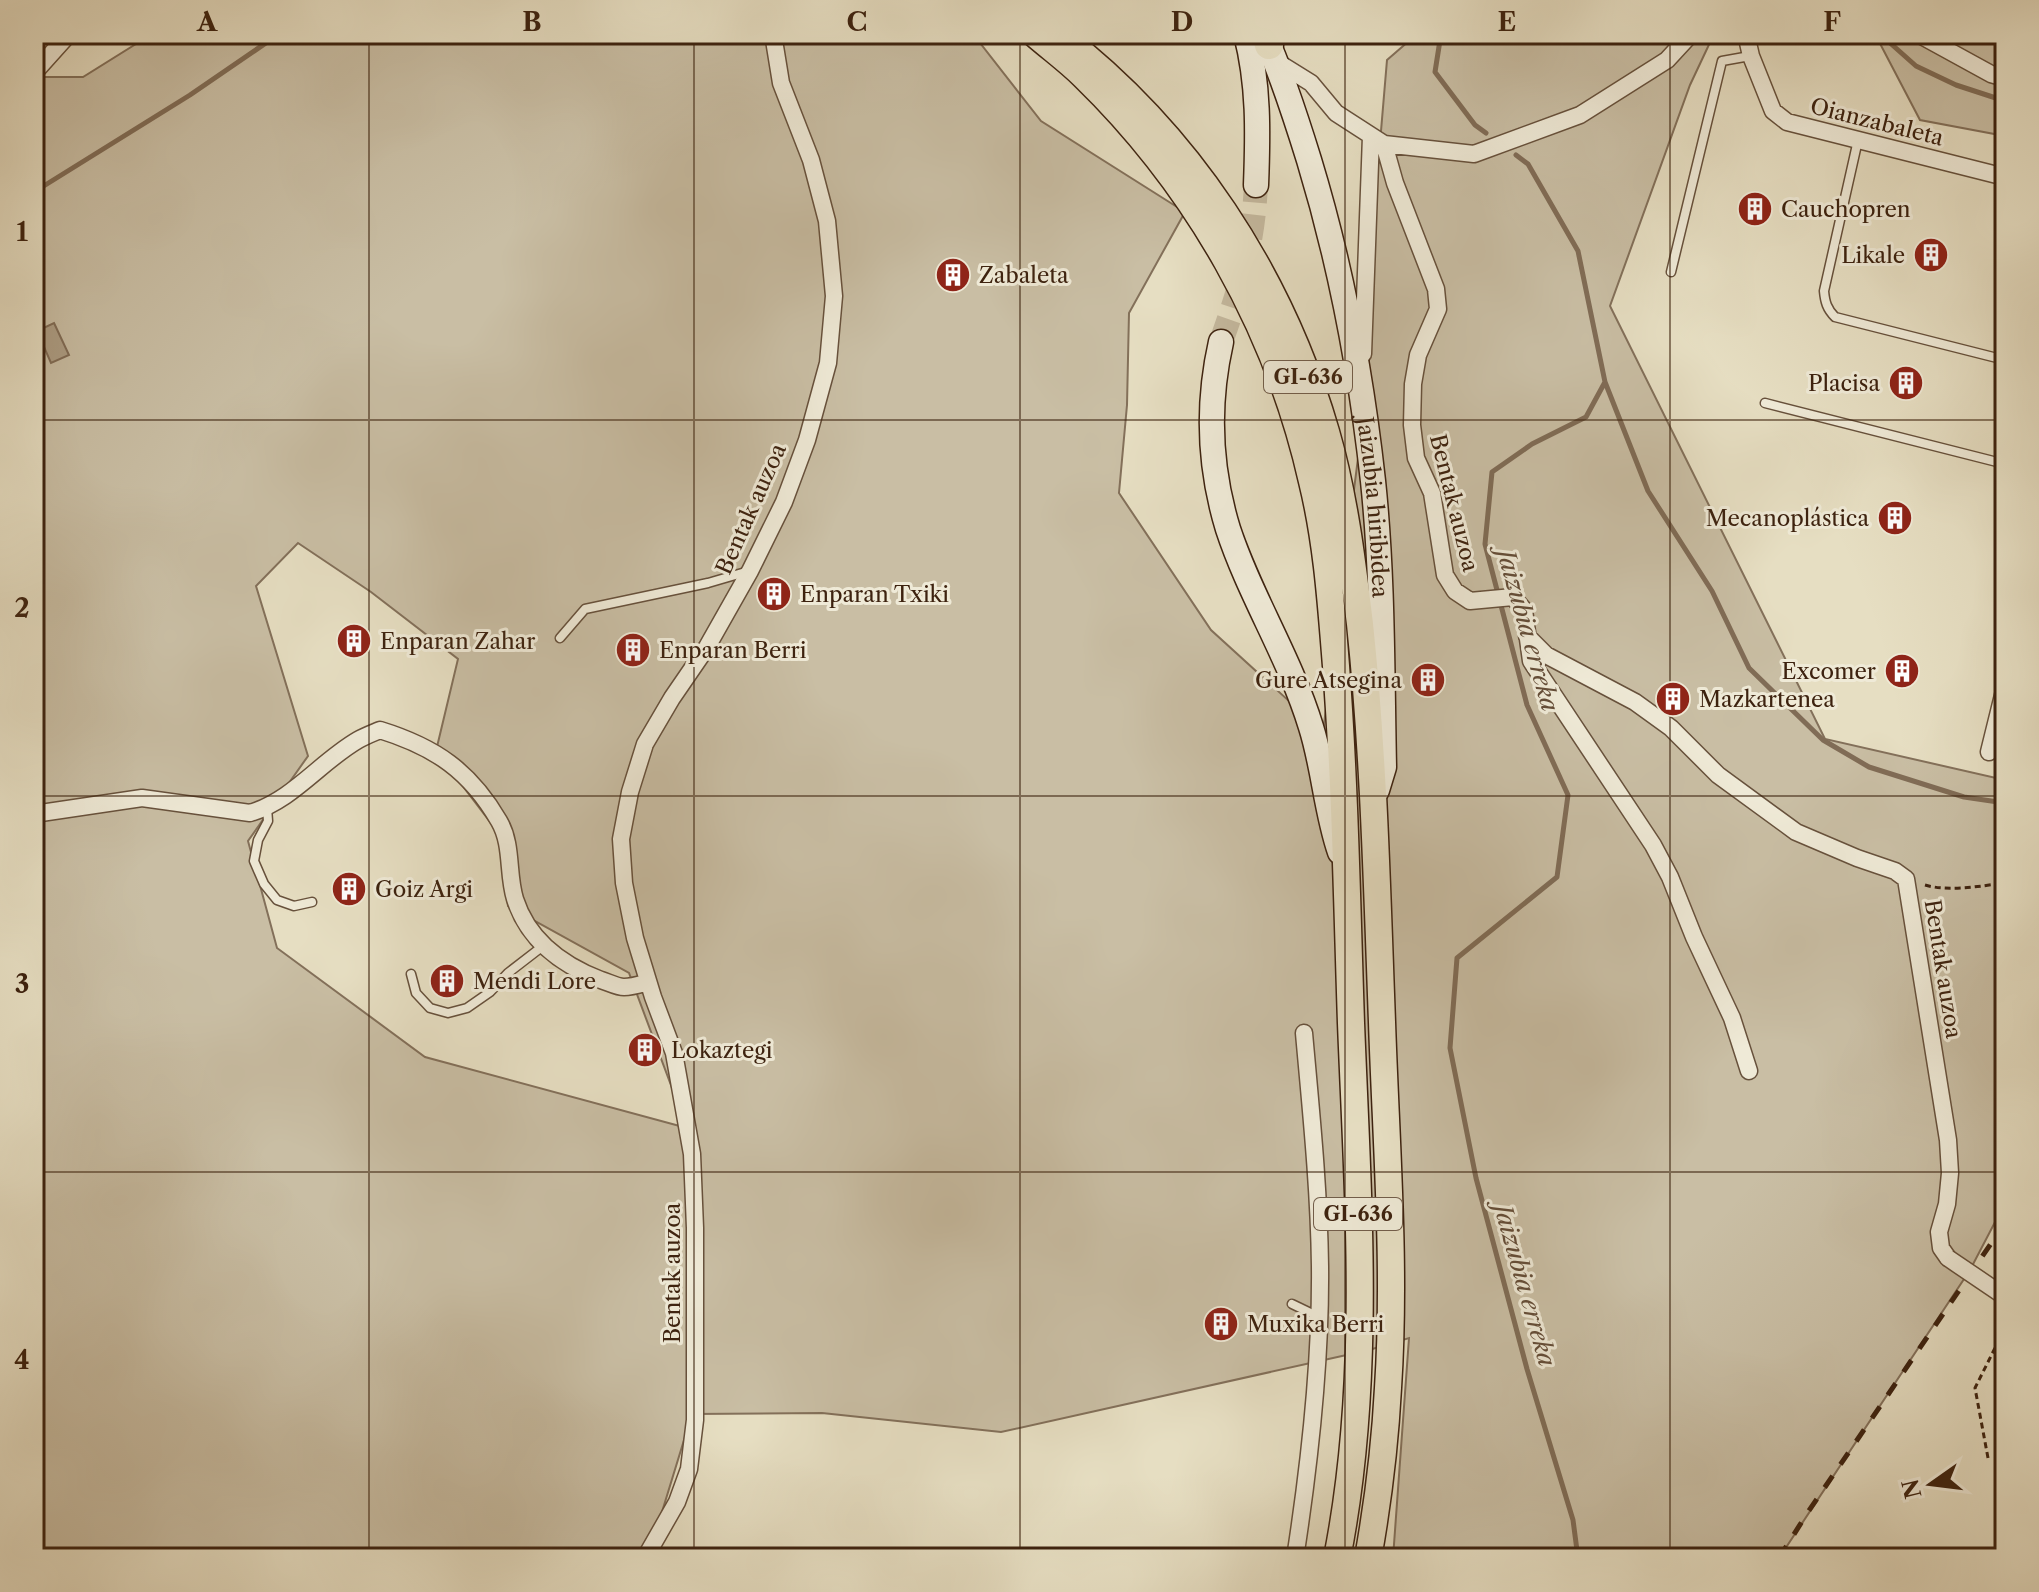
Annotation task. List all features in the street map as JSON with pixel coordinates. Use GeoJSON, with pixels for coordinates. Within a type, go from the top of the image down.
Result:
{"type":"FeatureCollection","features":[{"type":"Feature","properties":{"kind":"main road","name":"GI-636"},"geometry":{"type":"LineString","coordinates":[[1035,34],[1112,104],[1193,205],[1250,305],[1284,385],[1313,483],[1327,568],[1342,745],[1361,1277],[1354,1441],[1337,1558]]}},
{"type":"Feature","properties":{"kind":"main road","name":"GI-636"},"geometry":{"type":"LineString","coordinates":[[1058,34],[1093,61],[1156,124],[1194,170],[1237,231],[1298,350],[1327,435],[1346,522],[1365,669],[1374,800],[1390,1274],[1384,1442],[1368,1558]]}},
{"type":"Feature","properties":{"kind":"main road"},"geometry":{"type":"LineString","coordinates":[[1256,185],[1258,107],[1253,66],[1264,41]]}},
{"type":"Feature","properties":{"kind":"main road","name":"Jaizubia hiribidea"},"geometry":{"type":"LineString","coordinates":[[1264,41],[1295,115],[1331,236],[1361,388],[1373,484],[1380,584],[1384,767],[1374,800]]}},
{"type":"Feature","properties":{"kind":"main road"},"geometry":{"type":"LineString","coordinates":[[1221,342],[1211,410],[1217,488],[1228,530],[1288,663],[1311,726],[1322,766],[1333,832],[1346,868]]}},
{"type":"Feature","properties":{"kind":"street"},"geometry":{"type":"LineString","coordinates":[[34,73],[69,34]]}},
{"type":"Feature","properties":{"kind":"street","name":"Bentak auzoa"},"geometry":{"type":"LineString","coordinates":[[645,1558],[677,1502],[689,1469],[695,1420],[695,1228],[692,1154],[674,1053],[635,938],[624,883],[621,839],[630,792],[645,744],[707,647],[784,502],[807,440],[828,363],[834,296],[827,221],[811,160],[781,83],[773,34]]}},
{"type":"Feature","properties":{"kind":"street"},"geometry":{"type":"LineString","coordinates":[[1264,41],[1311,83],[1336,113],[1378,140],[1474,154],[1580,115],[1667,60],[1691,34]]}},
{"type":"Feature","properties":{"kind":"street","name":"Oianzabaleta"},"geometry":{"type":"LineString","coordinates":[[1746,34],[1751,56],[1773,111],[1787,122],[2005,177]]}},
{"type":"Feature","properties":{"kind":"street"},"geometry":{"type":"LineString","coordinates":[[1918,34],[1991,74],[2005,78]]}},
{"type":"Feature","properties":{"kind":"street"},"geometry":{"type":"LineString","coordinates":[[1361,388],[1378,140]]}},
{"type":"Feature","properties":{"kind":"street","name":"Bentak auzoa"},"geometry":{"type":"LineString","coordinates":[[1378,140],[1436,289],[1438,309],[1418,355],[1413,384],[1412,425],[1416,458],[1432,493],[1445,575],[1455,591],[1470,601],[1513,597],[1524,610],[1531,661],[1653,845],[1732,1018],[1749,1071]]}},
{"type":"Feature","properties":{"kind":"street","name":"Bentak auzoa"},"geometry":{"type":"LineString","coordinates":[[1526,635],[1546,655],[1635,702],[1671,728],[1718,775],[1796,832],[1895,871],[1906,879],[1948,1140],[1950,1173],[1947,1204],[1939,1232],[1941,1248],[1948,1258],[2003,1295]]}},
{"type":"Feature","properties":{"kind":"street"},"geometry":{"type":"LineString","coordinates":[[1989,752],[2005,687]]}},
{"type":"Feature","properties":{"kind":"street"},"geometry":{"type":"LineString","coordinates":[[34,814],[142,798],[250,813],[267,808],[357,740],[380,730],[436,752],[474,785],[500,823],[508,846],[514,896],[524,922],[543,946],[567,964],[623,988],[648,982]]}},
{"type":"Feature","properties":{"kind":"street"},"geometry":{"type":"LineString","coordinates":[[1295,1558],[1315,1404],[1320,1265],[1316,1171],[1304,1033]]}},
{"type":"Feature","properties":{"kind":"lane"},"geometry":{"type":"LineString","coordinates":[[1671,272],[1722,61],[1751,56]]}},
{"type":"Feature","properties":{"kind":"lane"},"geometry":{"type":"LineString","coordinates":[[1858,140],[1824,291],[1828,311],[1835,317],[2005,360]]}},
{"type":"Feature","properties":{"kind":"lane"},"geometry":{"type":"LineString","coordinates":[[1765,403],[2005,464]]}},
{"type":"Feature","properties":{"kind":"lane"},"geometry":{"type":"LineString","coordinates":[[560,638],[585,609],[750,571]]}},
{"type":"Feature","properties":{"kind":"lane"},"geometry":{"type":"LineString","coordinates":[[267,808],[268,821],[258,840],[254,861],[264,884],[277,900],[294,906],[312,902]]}},
{"type":"Feature","properties":{"kind":"lane"},"geometry":{"type":"LineString","coordinates":[[411,974],[416,993],[430,1008],[448,1013],[467,1008],[490,992],[508,973],[543,946]]}},
{"type":"Feature","properties":{"kind":"lane"},"geometry":{"type":"LineString","coordinates":[[1292,1304],[1319,1317]]}},
{"type":"Feature","properties":{"kind":"path"},"geometry":{"type":"LineString","coordinates":[[1906,879],[1932,887],[2005,883]]}},
{"type":"Feature","properties":{"kind":"path"},"geometry":{"type":"LineString","coordinates":[[1988,1458],[1975,1388],[2005,1328]]}},
{"type":"Feature","properties":{"kind":"shaded area"},"geometry":{"type":"Polygon","coordinates":[[[152,34],[973,34],[1041,121],[1185,212],[1129,313],[1127,405],[1119,493],[1211,630],[1323,732],[1368,380],[1375,202],[1387,60],[1417,34],[1714,34],[1690,85],[1610,306],[1825,739],[2005,780],[2005,1203],[1970,1270],[1779,1558],[1393,1558],[1409,1338],[1369,1350],[1001,1432],[822,1413],[692,1414],[650,1551],[644,1558],[34,1558],[34,77],[83,77],[152,34]],[[298,543],[256,586],[308,756],[248,841],[277,948],[425,1057],[687,1128],[629,973],[508,906],[500,835],[436,751],[458,659],[371,592],[298,543]]]}},
{"type":"Feature","properties":{"kind":"shaded area"},"geometry":{"type":"Polygon","coordinates":[[[1875,34],[2005,34],[2005,136],[1920,120],[1875,34]]]}},
{"type":"Feature","properties":{"kind":"shaded area"},"geometry":{"type":"Polygon","coordinates":[[[54,323],[69,355],[51,363],[37,331],[54,323]]]}},
{"type":"Feature","properties":{"kind":"waterway"},"geometry":{"type":"LineString","coordinates":[[34,192],[190,95],[279,34]]}},
{"type":"Feature","properties":{"kind":"waterway","name":"Jaizubia erreka"},"geometry":{"type":"LineString","coordinates":[[1441,34],[1435,72],[1475,125],[1486,133]]}},
{"type":"Feature","properties":{"kind":"waterway"},"geometry":{"type":"LineString","coordinates":[[1880,34],[1916,66],[1956,85],[2005,101]]}},
{"type":"Feature","properties":{"kind":"waterway","name":"Jaizubia erreka"},"geometry":{"type":"LineString","coordinates":[[1516,155],[1528,164],[1578,251],[1605,382],[1586,417],[1532,444],[1492,472],[1485,544],[1527,705],[1568,795],[1557,877],[1457,958],[1450,1048],[1476,1178],[1527,1369],[1573,1520],[1578,1558]]}},
{"type":"Feature","properties":{"kind":"waterway"},"geometry":{"type":"LineString","coordinates":[[1605,382],[1648,491],[1712,591],[1749,668],[1823,740],[1869,767],[1964,797],[2005,803]]}},
{"type":"Feature","properties":{"kind":"tunnel"},"geometry":{"type":"LineString","coordinates":[[1221,342],[1245,265],[1256,185]]}},
{"type":"Feature","properties":{"kind":"railway"},"geometry":{"type":"LineString","coordinates":[[1779,1558],[2005,1223]]}},
{"type":"Feature","properties":{"kind":"place","name":"Cauchopren"},"geometry":{"type":"Point","coordinates":[1755,209]}},
{"type":"Feature","properties":{"kind":"place","name":"Likale"},"geometry":{"type":"Point","coordinates":[1931,255]}},
{"type":"Feature","properties":{"kind":"place","name":"Zabaleta"},"geometry":{"type":"Point","coordinates":[953,275]}},
{"type":"Feature","properties":{"kind":"place","name":"Placisa"},"geometry":{"type":"Point","coordinates":[1906,383]}},
{"type":"Feature","properties":{"kind":"place","name":"Mecanoplástica"},"geometry":{"type":"Point","coordinates":[1895,518]}},
{"type":"Feature","properties":{"kind":"place","name":"Enparan Txiki"},"geometry":{"type":"Point","coordinates":[774,594]}},
{"type":"Feature","properties":{"kind":"place","name":"Enparan Zahar"},"geometry":{"type":"Point","coordinates":[354,641]}},
{"type":"Feature","properties":{"kind":"place","name":"Enparan Berri"},"geometry":{"type":"Point","coordinates":[633,650]}},
{"type":"Feature","properties":{"kind":"place","name":"Excomer"},"geometry":{"type":"Point","coordinates":[1902,671]}},
{"type":"Feature","properties":{"kind":"place","name":"Gure Atsegina"},"geometry":{"type":"Point","coordinates":[1428,680]}},
{"type":"Feature","properties":{"kind":"place","name":"Mazkartenea"},"geometry":{"type":"Point","coordinates":[1673,699]}},
{"type":"Feature","properties":{"kind":"place","name":"Goiz Argi"},"geometry":{"type":"Point","coordinates":[349,889]}},
{"type":"Feature","properties":{"kind":"place","name":"Mendi Lore"},"geometry":{"type":"Point","coordinates":[447,981]}},
{"type":"Feature","properties":{"kind":"place","name":"Lokaztegi"},"geometry":{"type":"Point","coordinates":[645,1050]}},
{"type":"Feature","properties":{"kind":"place","name":"Muxika Berri"},"geometry":{"type":"Point","coordinates":[1221,1324]}}]}
